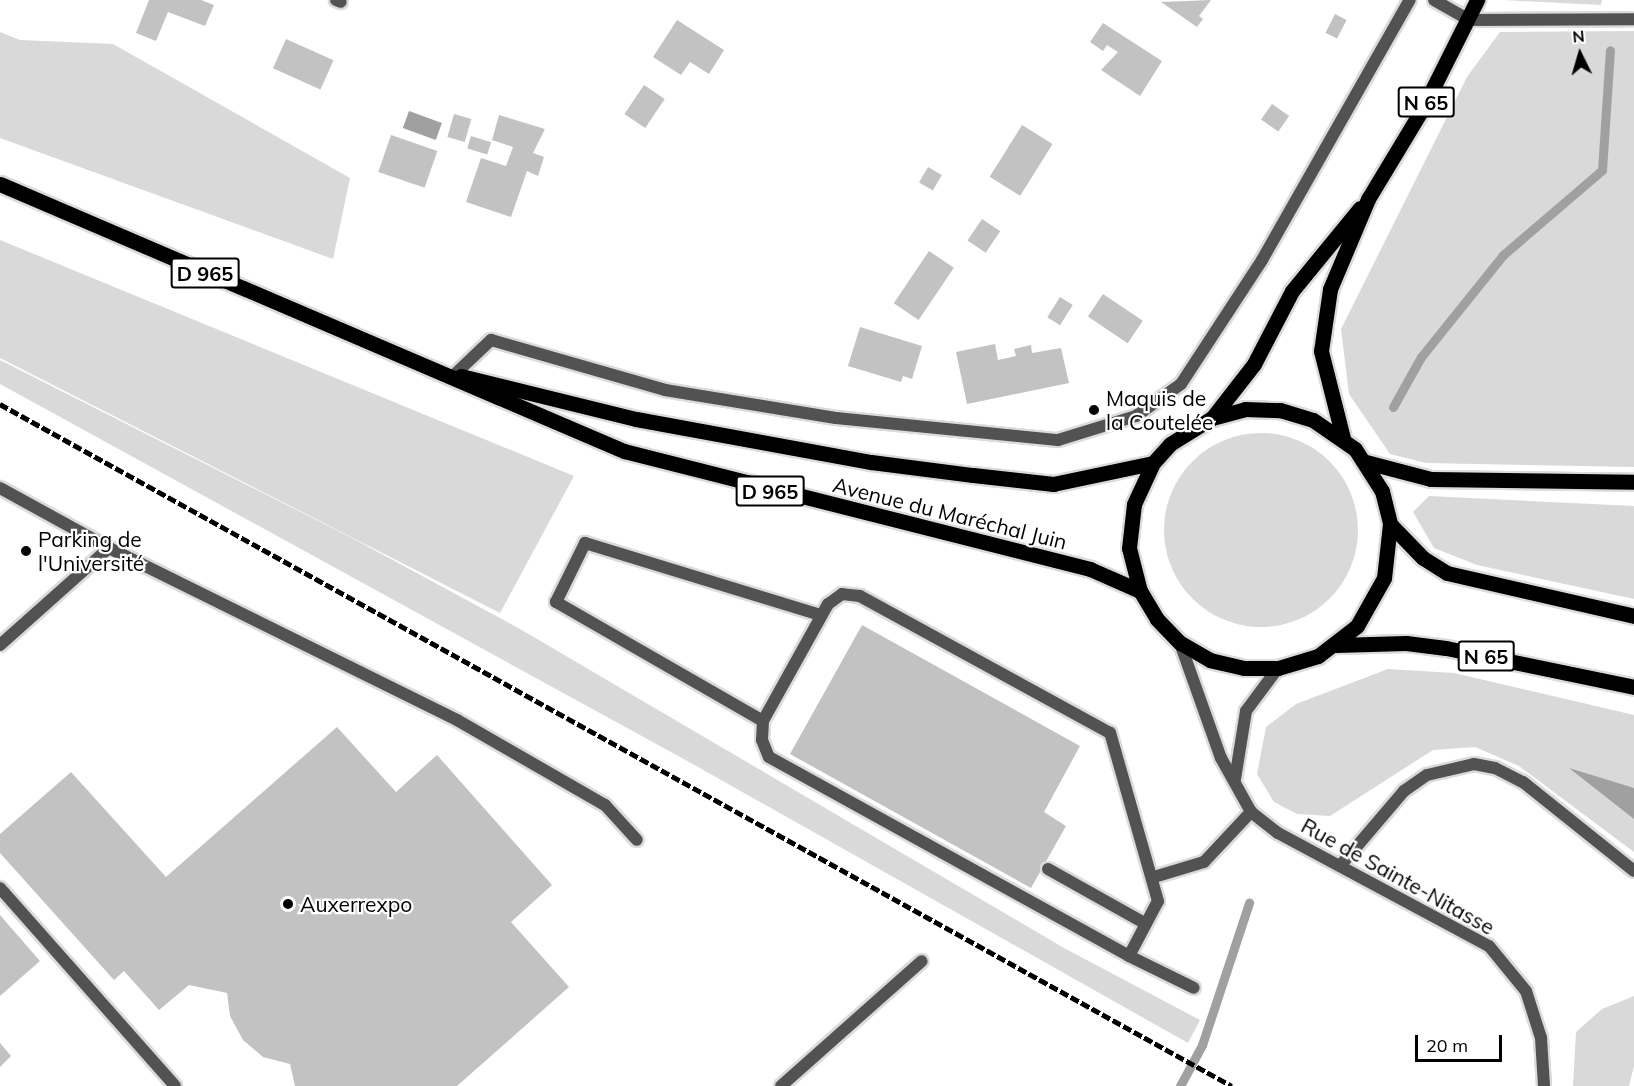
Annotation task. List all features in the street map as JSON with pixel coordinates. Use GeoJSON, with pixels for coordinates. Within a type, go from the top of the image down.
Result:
{"type":"FeatureCollection","features":[{"type":"Feature","properties":{"kind":"main road","name":"N 65"},"geometry":{"type":"LineString","coordinates":[[1343,438],[1321,351],[1322,320],[1368,199],[1469,20],[1477,0]]}},
{"type":"Feature","properties":{"kind":"main road","name":"Avenue du Maréchal Juin"},"geometry":{"type":"LineString","coordinates":[[0,184],[410,362],[624,451],[1090,569],[1140,591]]}},
{"type":"Feature","properties":{"kind":"main road","name":"N 65"},"geometry":{"type":"LineString","coordinates":[[1212,418],[1254,364],[1292,291],[1315,259],[1368,199]]}},
{"type":"Feature","properties":{"kind":"main road","name":"Avenue du Maréchal Juin"},"geometry":{"type":"LineString","coordinates":[[410,362],[636,419],[961,474],[1053,484],[1153,463]]}},
{"type":"Feature","properties":{"kind":"main road"},"geometry":{"type":"LineString","coordinates":[[1245,409],[1280,410],[1313,420],[1343,438],[1366,462],[1382,491],[1390,524],[1390,551],[1373,604],[1336,645],[1278,668],[1244,668],[1210,660],[1180,643],[1157,620],[1140,591],[1129,548],[1133,515],[1153,463],[1190,429],[1212,418],[1245,409]]}},
{"type":"Feature","properties":{"kind":"main road"},"geometry":{"type":"LineString","coordinates":[[1366,462],[1431,479],[1634,482]]}},
{"type":"Feature","properties":{"kind":"main road"},"geometry":{"type":"LineString","coordinates":[[1390,524],[1423,558],[1447,573],[1634,616]]}},
{"type":"Feature","properties":{"kind":"main road","name":"N 65"},"geometry":{"type":"LineString","coordinates":[[1336,645],[1406,643],[1446,648],[1634,687]]}},
{"type":"Feature","properties":{"kind":"street"},"geometry":{"type":"LineString","coordinates":[[455,374],[491,340],[665,390],[836,418],[1058,440],[1136,416],[1181,384],[1262,260],[1410,0]]}},
{"type":"Feature","properties":{"kind":"street"},"geometry":{"type":"LineString","coordinates":[[1434,0],[1469,20],[1634,19]]}},
{"type":"Feature","properties":{"kind":"street"},"geometry":{"type":"LineString","coordinates":[[0,488],[109,548],[457,720],[606,805],[637,840]]}},
{"type":"Feature","properties":{"kind":"street"},"geometry":{"type":"LineString","coordinates":[[763,721],[556,602],[585,543],[821,615]]}},
{"type":"Feature","properties":{"kind":"street"},"geometry":{"type":"LineString","coordinates":[[0,645],[109,548]]}},
{"type":"Feature","properties":{"kind":"street"},"geometry":{"type":"LineString","coordinates":[[1130,956],[1158,901],[1154,877],[1110,733],[860,596],[842,594],[821,615],[763,721],[762,741],[769,757],[1130,956],[1194,988]]}},
{"type":"Feature","properties":{"kind":"street","name":"Rue de Sainte-Nitasse"},"geometry":{"type":"LineString","coordinates":[[1180,643],[1221,758],[1235,779],[1251,812],[1278,833],[1465,930],[1506,963],[1526,991],[1534,1012],[1544,1086]]}},
{"type":"Feature","properties":{"kind":"street"},"geometry":{"type":"LineString","coordinates":[[1235,779],[1246,711],[1278,668]]}},
{"type":"Feature","properties":{"kind":"street"},"geometry":{"type":"LineString","coordinates":[[1340,866],[1404,791],[1427,775],[1474,764],[1495,768],[1523,782],[1634,871]]}},
{"type":"Feature","properties":{"kind":"street"},"geometry":{"type":"LineString","coordinates":[[1154,877],[1204,862],[1251,812]]}},
{"type":"Feature","properties":{"kind":"street"},"geometry":{"type":"LineString","coordinates":[[1048,869],[1146,924]]}},
{"type":"Feature","properties":{"kind":"street"},"geometry":{"type":"LineString","coordinates":[[0,888],[175,1086]]}},
{"type":"Feature","properties":{"kind":"street"},"geometry":{"type":"LineString","coordinates":[[781,1086],[922,961]]}},
{"type":"Feature","properties":{"kind":"shaded area"},"geometry":{"type":"Polygon","coordinates":[[[1503,0],[1602,0],[1601,5],[1503,0]]]}},
{"type":"Feature","properties":{"kind":"shaded area"},"geometry":{"type":"Polygon","coordinates":[[[1634,31],[1634,467],[1426,463],[1390,454],[1349,394],[1341,329],[1467,77],[1500,32],[1634,31]]]}},
{"type":"Feature","properties":{"kind":"shaded area"},"geometry":{"type":"Polygon","coordinates":[[[0,32],[20,40],[113,44],[350,178],[333,259],[0,138],[0,32]]]}},
{"type":"Feature","properties":{"kind":"shaded area"},"geometry":{"type":"Polygon","coordinates":[[[409,111],[442,123],[436,140],[403,128],[409,111]]]}},
{"type":"Feature","properties":{"kind":"shaded area"},"geometry":{"type":"Polygon","coordinates":[[[0,240],[574,476],[500,613],[0,358],[0,240]]]}},
{"type":"Feature","properties":{"kind":"shaded area"},"geometry":{"type":"Polygon","coordinates":[[[0,360],[354,539],[520,629],[1064,948],[1200,1020],[1188,1043],[691,763],[0,384],[0,360]]]}},
{"type":"Feature","properties":{"kind":"shaded area"},"geometry":{"type":"Polygon","coordinates":[[[1251,433],[1271,433],[1307,444],[1330,461],[1342,476],[1351,493],[1358,520],[1358,540],[1351,567],[1342,584],[1330,599],[1315,611],[1298,620],[1271,627],[1251,627],[1215,616],[1186,592],[1175,576],[1168,558],[1164,540],[1164,520],[1175,484],[1199,455],[1215,444],[1233,437],[1251,433]]]}},
{"type":"Feature","properties":{"kind":"shaded area"},"geometry":{"type":"Polygon","coordinates":[[[1429,496],[1634,506],[1634,599],[1477,565],[1434,548],[1413,512],[1429,496]]]}},
{"type":"Feature","properties":{"kind":"shaded area"},"geometry":{"type":"Polygon","coordinates":[[[1388,669],[1454,673],[1634,715],[1634,852],[1519,766],[1475,747],[1433,750],[1330,816],[1297,814],[1274,802],[1257,774],[1266,727],[1296,704],[1388,669]]]}},
{"type":"Feature","properties":{"kind":"shaded area"},"geometry":{"type":"Polygon","coordinates":[[[1569,768],[1634,788],[1634,819],[1569,768]]]}},
{"type":"Feature","properties":{"kind":"shaded area"},"geometry":{"type":"Polygon","coordinates":[[[1634,996],[1634,1066],[1629,1086],[1573,1086],[1576,1032],[1602,1009],[1634,996]]]}},
{"type":"Feature","properties":{"kind":"building"},"geometry":{"type":"Polygon","coordinates":[[[149,0],[201,0],[214,5],[205,26],[168,12],[156,41],[136,33],[149,0]]]}},
{"type":"Feature","properties":{"kind":"building"},"geometry":{"type":"Polygon","coordinates":[[[1211,0],[1199,16],[1203,19],[1197,27],[1161,2],[1211,0]]]}},
{"type":"Feature","properties":{"kind":"building"},"geometry":{"type":"Polygon","coordinates":[[[1335,14],[1347,20],[1337,39],[1325,33],[1335,14]]]}},
{"type":"Feature","properties":{"kind":"building"},"geometry":{"type":"Polygon","coordinates":[[[677,20],[724,50],[709,74],[690,62],[681,75],[653,57],[677,20]]]}},
{"type":"Feature","properties":{"kind":"building"},"geometry":{"type":"Polygon","coordinates":[[[1103,23],[1162,61],[1140,96],[1101,70],[1118,52],[1107,45],[1103,51],[1090,42],[1103,23]]]}},
{"type":"Feature","properties":{"kind":"building"},"geometry":{"type":"Polygon","coordinates":[[[286,39],[334,60],[320,89],[273,68],[286,39]]]}},
{"type":"Feature","properties":{"kind":"building"},"geometry":{"type":"Polygon","coordinates":[[[644,85],[665,99],[645,128],[624,114],[644,85]]]}},
{"type":"Feature","properties":{"kind":"building"},"geometry":{"type":"Polygon","coordinates":[[[1272,104],[1289,116],[1278,132],[1261,120],[1272,104]]]}},
{"type":"Feature","properties":{"kind":"building"},"geometry":{"type":"Polygon","coordinates":[[[454,114],[471,119],[465,142],[447,137],[454,114]]]}},
{"type":"Feature","properties":{"kind":"building"},"geometry":{"type":"Polygon","coordinates":[[[499,115],[545,129],[533,153],[544,157],[538,176],[527,171],[511,217],[466,202],[481,158],[506,166],[513,147],[492,140],[499,115]]]}},
{"type":"Feature","properties":{"kind":"building"},"geometry":{"type":"Polygon","coordinates":[[[1022,125],[1053,144],[1020,196],[990,177],[1022,125]]]}},
{"type":"Feature","properties":{"kind":"building"},"geometry":{"type":"Polygon","coordinates":[[[391,135],[437,151],[425,188],[378,172],[391,135]]]}},
{"type":"Feature","properties":{"kind":"building"},"geometry":{"type":"Polygon","coordinates":[[[471,136],[491,142],[487,155],[467,148],[471,136]]]}},
{"type":"Feature","properties":{"kind":"building"},"geometry":{"type":"Polygon","coordinates":[[[928,167],[942,175],[933,191],[919,183],[928,167]]]}},
{"type":"Feature","properties":{"kind":"building"},"geometry":{"type":"Polygon","coordinates":[[[982,219],[1000,231],[986,253],[967,241],[982,219]]]}},
{"type":"Feature","properties":{"kind":"building"},"geometry":{"type":"Polygon","coordinates":[[[929,251],[954,268],[919,320],[894,303],[929,251]]]}},
{"type":"Feature","properties":{"kind":"building"},"geometry":{"type":"Polygon","coordinates":[[[1103,294],[1143,321],[1128,343],[1088,316],[1103,294]]]}},
{"type":"Feature","properties":{"kind":"building"},"geometry":{"type":"Polygon","coordinates":[[[1060,297],[1073,305],[1060,325],[1047,317],[1060,297]]]}},
{"type":"Feature","properties":{"kind":"building"},"geometry":{"type":"Polygon","coordinates":[[[860,327],[922,346],[912,379],[903,376],[901,382],[848,366],[860,327]]]}},
{"type":"Feature","properties":{"kind":"building"},"geometry":{"type":"Polygon","coordinates":[[[995,344],[998,360],[1016,356],[1014,349],[1031,345],[1032,353],[1061,348],[1069,383],[967,404],[956,352],[995,344]]]}},
{"type":"Feature","properties":{"kind":"building"},"geometry":{"type":"Polygon","coordinates":[[[862,625],[1080,746],[1044,812],[1066,826],[1031,888],[790,754],[862,625]]]}},
{"type":"Feature","properties":{"kind":"building","name":"Auxerrexpo"},"geometry":{"type":"Polygon","coordinates":[[[337,727],[396,792],[437,755],[552,885],[511,922],[569,987],[457,1086],[295,1086],[290,1064],[263,1057],[243,1040],[230,1016],[227,993],[189,985],[159,1010],[124,971],[114,980],[0,853],[0,834],[71,772],[166,877],[337,727]]]}},
{"type":"Feature","properties":{"kind":"building"},"geometry":{"type":"Polygon","coordinates":[[[0,915],[40,961],[0,996],[0,915]]]}},
{"type":"Feature","properties":{"kind":"building"},"geometry":{"type":"Polygon","coordinates":[[[0,1043],[11,1056],[0,1067],[0,1043]]]}},
{"type":"Feature","properties":{"kind":"waterway"},"geometry":{"type":"LineString","coordinates":[[1393,407],[1421,357],[1503,255],[1602,170],[1610,50]]}},
{"type":"Feature","properties":{"kind":"waterway"},"geometry":{"type":"LineString","coordinates":[[1180,1086],[1202,1045],[1249,903]]}},
{"type":"Feature","properties":{"kind":"railway"},"geometry":{"type":"LineString","coordinates":[[0,404],[1232,1086]]}},
{"type":"Feature","properties":{"kind":"place","name":"Maquis de la Coutelée"},"geometry":{"type":"Point","coordinates":[1094,410]}},
{"type":"Feature","properties":{"kind":"place","name":"Parking de l'Université"},"geometry":{"type":"Point","coordinates":[26,551]}},
{"type":"Feature","properties":{"kind":"place","name":"Auxerrexpo"},"geometry":{"type":"Point","coordinates":[288,904]}}]}
